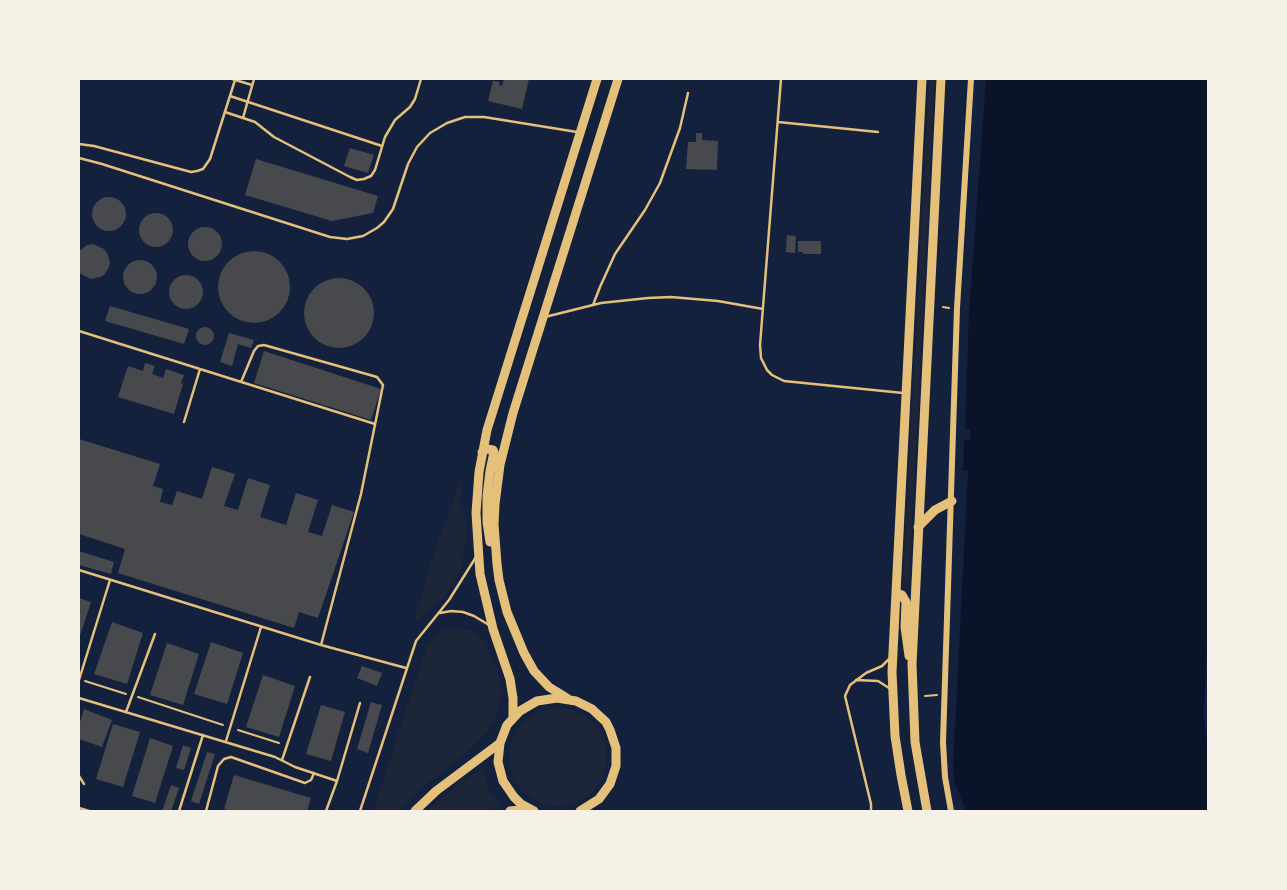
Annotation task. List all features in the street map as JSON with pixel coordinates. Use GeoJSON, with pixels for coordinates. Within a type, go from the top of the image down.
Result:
{"type":"FeatureCollection","features":[{"type":"Feature","properties":{"kind":"main road"},"geometry":{"type":"LineString","coordinates":[[513,718],[510,679],[493,629],[477,554],[476,503],[482,452],[597,79]]}},
{"type":"Feature","properties":{"kind":"main road"},"geometry":{"type":"LineString","coordinates":[[497,564],[495,514],[500,465],[516,402],[618,79]]}},
{"type":"Feature","properties":{"kind":"main road"},"geometry":{"type":"LineString","coordinates":[[908,811],[898,756],[892,690],[922,79]]}},
{"type":"Feature","properties":{"kind":"main road"},"geometry":{"type":"LineString","coordinates":[[927,811],[912,716],[912,664],[941,79]]}},
{"type":"Feature","properties":{"kind":"main road"},"geometry":{"type":"LineString","coordinates":[[482,452],[487,449],[494,452],[489,471],[488,532],[507,612],[528,663],[549,687],[592,709],[606,722],[614,738],[617,757],[614,775],[599,799],[580,811]]}},
{"type":"Feature","properties":{"kind":"main road"},"geometry":{"type":"LineString","coordinates":[[918,527],[935,510],[952,501]]}},
{"type":"Feature","properties":{"kind":"main road"},"geometry":{"type":"LineString","coordinates":[[896,593],[905,599],[905,636],[912,664]]}},
{"type":"Feature","properties":{"kind":"main road"},"geometry":{"type":"LineString","coordinates":[[532,810],[514,797],[503,781],[498,762],[499,743],[520,711],[537,701],[567,698]]}},
{"type":"Feature","properties":{"kind":"main road"},"geometry":{"type":"LineString","coordinates":[[415,811],[442,786],[499,743]]}},
{"type":"Feature","properties":{"kind":"main road"},"geometry":{"type":"LineString","coordinates":[[510,811],[532,810]]}},
{"type":"Feature","properties":{"kind":"street"},"geometry":{"type":"LineString","coordinates":[[951,811],[943,742],[957,308],[971,79]]}},
{"type":"Feature","properties":{"kind":"lane"},"geometry":{"type":"LineString","coordinates":[[79,144],[191,172],[197,171],[208,164],[210,159],[233,79],[252,85]]}},
{"type":"Feature","properties":{"kind":"lane"},"geometry":{"type":"LineString","coordinates":[[243,118],[254,79]]}},
{"type":"Feature","properties":{"kind":"lane"},"geometry":{"type":"LineString","coordinates":[[225,112],[255,122],[274,137],[357,180],[364,179],[371,176],[375,170],[390,128],[415,99],[421,79]]}},
{"type":"Feature","properties":{"kind":"lane"},"geometry":{"type":"LineString","coordinates":[[781,79],[761,358],[767,370],[784,381],[906,393]]}},
{"type":"Feature","properties":{"kind":"lane"},"geometry":{"type":"LineString","coordinates":[[593,305],[615,254],[660,183],[677,139],[688,93]]}},
{"type":"Feature","properties":{"kind":"lane"},"geometry":{"type":"LineString","coordinates":[[230,96],[382,146]]}},
{"type":"Feature","properties":{"kind":"lane"},"geometry":{"type":"LineString","coordinates":[[79,158],[330,237],[347,239],[363,236],[384,222],[393,209],[408,164],[417,147],[430,133],[447,123],[465,117],[484,117],[580,132]]}},
{"type":"Feature","properties":{"kind":"lane"},"geometry":{"type":"LineString","coordinates":[[778,122],[878,132]]}},
{"type":"Feature","properties":{"kind":"lane"},"geometry":{"type":"LineString","coordinates":[[543,318],[593,305],[625,300],[671,298],[718,301],[763,309]]}},
{"type":"Feature","properties":{"kind":"lane"},"geometry":{"type":"LineString","coordinates":[[79,331],[375,424]]}},
{"type":"Feature","properties":{"kind":"lane"},"geometry":{"type":"LineString","coordinates":[[241,382],[254,351],[258,346],[264,345],[373,376],[382,382],[383,389],[361,494],[321,645]]}},
{"type":"Feature","properties":{"kind":"lane"},"geometry":{"type":"LineString","coordinates":[[184,422],[200,369]]}},
{"type":"Feature","properties":{"kind":"lane"},"geometry":{"type":"LineString","coordinates":[[360,811],[416,641],[440,613],[477,554]]}},
{"type":"Feature","properties":{"kind":"lane"},"geometry":{"type":"LineString","coordinates":[[79,570],[321,645],[406,668]]}},
{"type":"Feature","properties":{"kind":"lane"},"geometry":{"type":"LineString","coordinates":[[79,680],[110,580]]}},
{"type":"Feature","properties":{"kind":"lane"},"geometry":{"type":"LineString","coordinates":[[440,613],[463,612],[484,621],[493,629]]}},
{"type":"Feature","properties":{"kind":"lane"},"geometry":{"type":"LineString","coordinates":[[225,742],[261,627]]}},
{"type":"Feature","properties":{"kind":"lane"},"geometry":{"type":"LineString","coordinates":[[126,712],[155,634]]}},
{"type":"Feature","properties":{"kind":"lane"},"geometry":{"type":"LineString","coordinates":[[873,811],[845,696],[847,688],[856,680],[882,666],[893,654]]}},
{"type":"Feature","properties":{"kind":"lane"},"geometry":{"type":"LineString","coordinates":[[79,659],[85,662]]}},
{"type":"Feature","properties":{"kind":"lane"},"geometry":{"type":"LineString","coordinates":[[282,760],[310,677]]}},
{"type":"Feature","properties":{"kind":"lane"},"geometry":{"type":"LineString","coordinates":[[856,680],[878,681],[892,690]]}},
{"type":"Feature","properties":{"kind":"lane"},"geometry":{"type":"LineString","coordinates":[[79,698],[282,760],[337,781]]}},
{"type":"Feature","properties":{"kind":"lane"},"geometry":{"type":"LineString","coordinates":[[326,811],[360,703]]}},
{"type":"Feature","properties":{"kind":"lane"},"geometry":{"type":"LineString","coordinates":[[186,811],[179,810],[203,735]]}},
{"type":"Feature","properties":{"kind":"lane"},"geometry":{"type":"LineString","coordinates":[[206,811],[218,766],[224,759],[234,758],[305,783],[311,780],[314,773]]}},
{"type":"Feature","properties":{"kind":"lane"},"geometry":{"type":"LineString","coordinates":[[79,775],[84,784]]}},
{"type":"Feature","properties":{"kind":"lane"},"geometry":{"type":"LineString","coordinates":[[597,811],[599,799]]}},
{"type":"Feature","properties":{"kind":"lane"},"geometry":{"type":"LineString","coordinates":[[79,808],[89,811]]}},
{"type":"Feature","properties":{"kind":"path"},"geometry":{"type":"LineString","coordinates":[[79,680],[287,746]]}},
{"type":"Feature","properties":{"kind":"path"},"geometry":{"type":"LineString","coordinates":[[96,703],[101,686]]}},
{"type":"Feature","properties":{"kind":"path"},"geometry":{"type":"LineString","coordinates":[[923,696],[936,695]]}},
{"type":"Feature","properties":{"kind":"path"},"geometry":{"type":"LineString","coordinates":[[178,728],[182,712]]}},
{"type":"Feature","properties":{"kind":"shaded area"},"geometry":{"type":"Polygon","coordinates":[[[929,79],[935,79],[909,581],[903,580],[929,79]]]}},
{"type":"Feature","properties":{"kind":"shaded area"},"geometry":{"type":"Polygon","coordinates":[[[986,79],[1208,79],[1208,610],[1204,717],[1208,750],[1208,811],[966,811],[955,783],[953,767],[968,471],[963,470],[964,440],[971,439],[970,430],[965,429],[969,312],[986,79]]]}},
{"type":"Feature","properties":{"kind":"shaded area"},"geometry":{"type":"Polygon","coordinates":[[[460,478],[460,509],[465,514],[462,565],[448,592],[417,620],[414,617],[423,586],[460,478]]]}},
{"type":"Feature","properties":{"kind":"shaded area"},"geometry":{"type":"Polygon","coordinates":[[[454,627],[471,630],[486,644],[501,687],[496,718],[473,747],[426,784],[398,811],[373,811],[426,649],[440,632],[454,627]]]}},
{"type":"Feature","properties":{"kind":"shaded area"},"geometry":{"type":"Polygon","coordinates":[[[558,708],[577,712],[593,722],[603,738],[607,757],[603,776],[593,792],[577,802],[558,806],[539,802],[523,792],[513,776],[509,757],[513,738],[523,722],[539,712],[558,708]]]}},
{"type":"Feature","properties":{"kind":"shaded area"},"geometry":{"type":"Polygon","coordinates":[[[483,768],[487,786],[502,806],[488,811],[426,811],[459,783],[483,768]]]}},
{"type":"Feature","properties":{"kind":"building"},"geometry":{"type":"Polygon","coordinates":[[[504,79],[529,79],[522,109],[488,101],[493,81],[500,82],[499,85],[502,86],[504,79]]]}},
{"type":"Feature","properties":{"kind":"building"},"geometry":{"type":"Polygon","coordinates":[[[696,133],[702,133],[702,140],[718,141],[717,170],[686,169],[688,142],[696,142],[696,133]]]}},
{"type":"Feature","properties":{"kind":"building"},"geometry":{"type":"Polygon","coordinates":[[[350,148],[374,155],[368,173],[344,166],[350,148]]]}},
{"type":"Feature","properties":{"kind":"building"},"geometry":{"type":"Polygon","coordinates":[[[256,159],[378,196],[373,213],[332,221],[245,195],[256,159]]]}},
{"type":"Feature","properties":{"kind":"building"},"geometry":{"type":"Polygon","coordinates":[[[109,197],[121,202],[126,214],[121,226],[109,231],[97,226],[92,214],[97,202],[109,197]]]}},
{"type":"Feature","properties":{"kind":"building"},"geometry":{"type":"Polygon","coordinates":[[[156,213],[168,218],[173,230],[168,242],[156,247],[144,242],[139,230],[144,218],[156,213]]]}},
{"type":"Feature","properties":{"kind":"building"},"geometry":{"type":"Polygon","coordinates":[[[205,227],[217,232],[222,244],[217,256],[205,261],[193,256],[188,244],[193,232],[205,227]]]}},
{"type":"Feature","properties":{"kind":"building"},"geometry":{"type":"Polygon","coordinates":[[[787,235],[796,236],[795,253],[786,252],[787,235]]]}},
{"type":"Feature","properties":{"kind":"building"},"geometry":{"type":"Polygon","coordinates":[[[798,241],[821,241],[821,254],[798,252],[798,241]]]}},
{"type":"Feature","properties":{"kind":"building"},"geometry":{"type":"Polygon","coordinates":[[[93,244],[104,249],[110,262],[104,275],[91,279],[79,273],[79,251],[93,244]]]}},
{"type":"Feature","properties":{"kind":"building"},"geometry":{"type":"Polygon","coordinates":[[[254,251],[274,257],[284,267],[290,287],[284,307],[274,317],[254,323],[234,317],[224,307],[218,287],[224,267],[234,257],[254,251]]]}},
{"type":"Feature","properties":{"kind":"building"},"geometry":{"type":"Polygon","coordinates":[[[140,260],[152,265],[157,277],[152,289],[140,294],[128,289],[123,277],[128,265],[140,260]]]}},
{"type":"Feature","properties":{"kind":"building"},"geometry":{"type":"Polygon","coordinates":[[[186,275],[198,280],[203,292],[198,304],[186,309],[174,304],[169,292],[174,280],[186,275]]]}},
{"type":"Feature","properties":{"kind":"building"},"geometry":{"type":"Polygon","coordinates":[[[332,278],[346,278],[359,283],[369,293],[374,313],[369,333],[359,343],[346,348],[332,348],[319,343],[309,333],[304,320],[304,306],[309,293],[319,283],[332,278]]]}},
{"type":"Feature","properties":{"kind":"building"},"geometry":{"type":"Polygon","coordinates":[[[110,306],[189,329],[184,344],[105,321],[110,306]]]}},
{"type":"Feature","properties":{"kind":"building"},"geometry":{"type":"Polygon","coordinates":[[[205,327],[211,330],[214,336],[211,342],[205,345],[199,342],[196,336],[199,330],[205,327]]]}},
{"type":"Feature","properties":{"kind":"building"},"geometry":{"type":"Polygon","coordinates":[[[229,333],[254,340],[251,348],[238,344],[232,366],[220,362],[229,333]]]}},
{"type":"Feature","properties":{"kind":"building"},"geometry":{"type":"Polygon","coordinates":[[[264,351],[381,389],[371,420],[254,383],[264,351]]]}},
{"type":"Feature","properties":{"kind":"building"},"geometry":{"type":"Polygon","coordinates":[[[145,363],[155,366],[152,374],[163,378],[166,369],[184,375],[174,414],[118,397],[128,366],[143,371],[145,363]]]}},
{"type":"Feature","properties":{"kind":"building"},"geometry":{"type":"Polygon","coordinates":[[[79,439],[160,464],[153,486],[163,489],[160,502],[172,505],[177,491],[202,499],[212,467],[235,474],[224,506],[238,510],[248,478],[270,485],[260,517],[286,525],[296,493],[318,500],[308,532],[322,536],[332,505],[354,512],[318,618],[299,612],[294,628],[118,573],[125,549],[79,534],[79,439]]]}},
{"type":"Feature","properties":{"kind":"building"},"geometry":{"type":"Polygon","coordinates":[[[79,551],[114,562],[111,574],[79,565],[79,551]]]}},
{"type":"Feature","properties":{"kind":"building"},"geometry":{"type":"Polygon","coordinates":[[[79,598],[91,602],[79,639],[79,598]]]}},
{"type":"Feature","properties":{"kind":"building"},"geometry":{"type":"Polygon","coordinates":[[[112,622],[143,633],[127,684],[94,674],[112,622]]]}},
{"type":"Feature","properties":{"kind":"building"},"geometry":{"type":"Polygon","coordinates":[[[211,642],[243,653],[227,704],[194,694],[211,642]]]}},
{"type":"Feature","properties":{"kind":"building"},"geometry":{"type":"Polygon","coordinates":[[[167,643],[199,654],[183,705],[150,695],[167,643]]]}},
{"type":"Feature","properties":{"kind":"building"},"geometry":{"type":"Polygon","coordinates":[[[362,666],[382,673],[377,686],[357,678],[362,666]]]}},
{"type":"Feature","properties":{"kind":"building"},"geometry":{"type":"Polygon","coordinates":[[[263,675],[295,686],[279,737],[246,727],[263,675]]]}},
{"type":"Feature","properties":{"kind":"building"},"geometry":{"type":"Polygon","coordinates":[[[371,702],[382,705],[368,753],[357,749],[371,702]]]}},
{"type":"Feature","properties":{"kind":"building"},"geometry":{"type":"Polygon","coordinates":[[[321,705],[345,712],[331,761],[306,754],[321,705]]]}},
{"type":"Feature","properties":{"kind":"building"},"geometry":{"type":"Polygon","coordinates":[[[84,709],[112,720],[102,747],[79,739],[79,725],[84,709]]]}},
{"type":"Feature","properties":{"kind":"building"},"geometry":{"type":"Polygon","coordinates":[[[113,724],[140,732],[123,787],[96,779],[113,724]]]}},
{"type":"Feature","properties":{"kind":"building"},"geometry":{"type":"Polygon","coordinates":[[[150,738],[173,746],[155,803],[132,796],[150,738]]]}},
{"type":"Feature","properties":{"kind":"building"},"geometry":{"type":"Polygon","coordinates":[[[183,745],[191,748],[184,770],[176,768],[183,745]]]}},
{"type":"Feature","properties":{"kind":"building"},"geometry":{"type":"Polygon","coordinates":[[[207,752],[215,754],[199,804],[191,801],[207,752]]]}},
{"type":"Feature","properties":{"kind":"building"},"geometry":{"type":"Polygon","coordinates":[[[234,775],[311,798],[307,811],[224,809],[234,775]]]}},
{"type":"Feature","properties":{"kind":"building"},"geometry":{"type":"Polygon","coordinates":[[[171,785],[179,788],[171,811],[162,811],[171,785]]]}}]}
